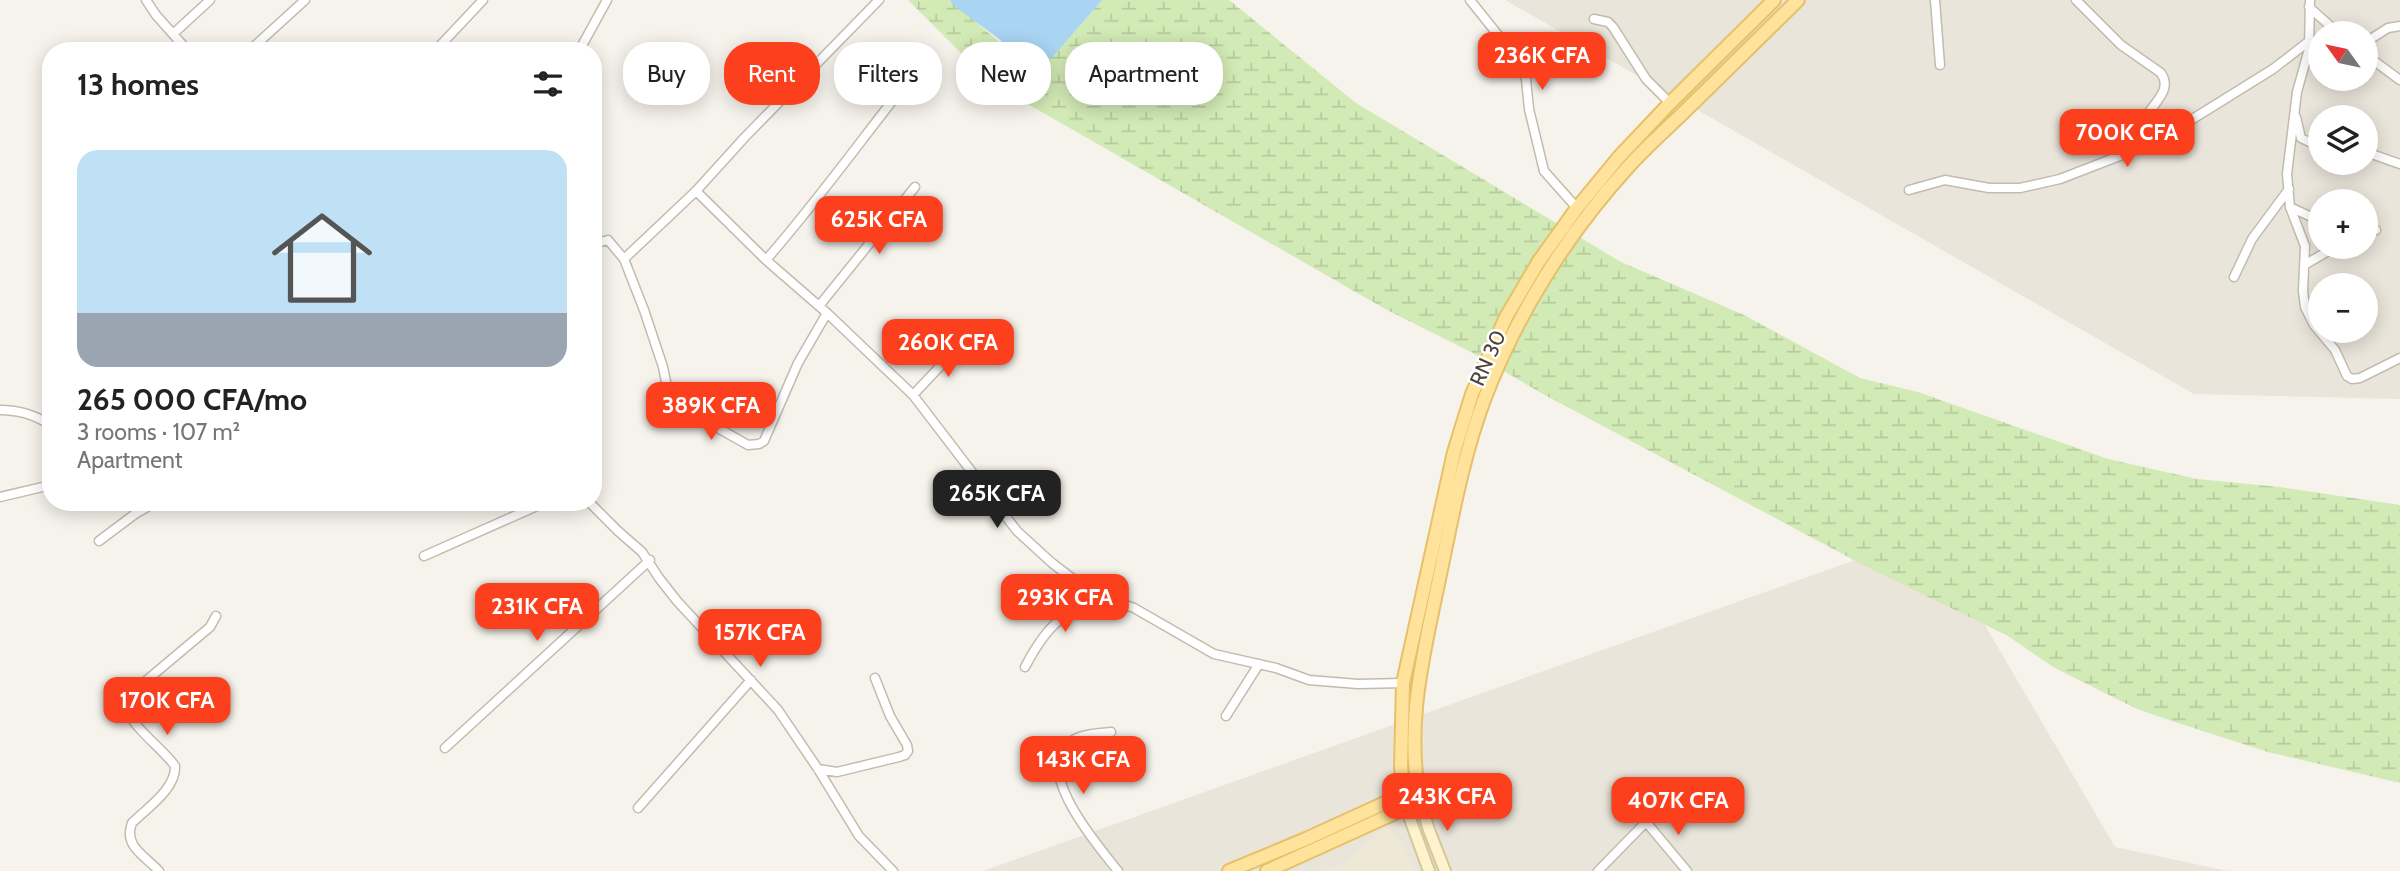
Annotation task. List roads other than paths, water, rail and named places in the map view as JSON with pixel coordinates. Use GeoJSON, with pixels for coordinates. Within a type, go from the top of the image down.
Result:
{"type":"FeatureCollection","features":[{"type":"Feature","properties":{"kind":"main road","name":"RN 30"},"geometry":{"type":"LineString","coordinates":[[1406,808],[1401,767],[1403,683],[1454,452],[1472,394],[1506,317],[1539,261],[1577,208],[1619,157],[1774,0]]}},
{"type":"Feature","properties":{"kind":"main road","name":"RN 30"},"geometry":{"type":"LineString","coordinates":[[1422,804],[1418,789],[1415,744],[1417,682],[1467,455],[1484,400],[1519,323],[1550,269],[1588,215],[1628,166],[1798,0]]}},
{"type":"Feature","properties":{"kind":"main road"},"geometry":{"type":"LineString","coordinates":[[1229,871],[1418,789]]}},
{"type":"Feature","properties":{"kind":"main road"},"geometry":{"type":"LineString","coordinates":[[1267,871],[1406,808],[1422,804]]}},
{"type":"Feature","properties":{"kind":"street"},"geometry":{"type":"LineString","coordinates":[[146,0],[180,42]]}},
{"type":"Feature","properties":{"kind":"street"},"geometry":{"type":"LineString","coordinates":[[173,34],[211,0]]}},
{"type":"Feature","properties":{"kind":"street"},"geometry":{"type":"LineString","coordinates":[[259,42],[306,0]]}},
{"type":"Feature","properties":{"kind":"street"},"geometry":{"type":"LineString","coordinates":[[443,42],[483,0]]}},
{"type":"Feature","properties":{"kind":"street"},"geometry":{"type":"LineString","coordinates":[[584,42],[607,0]]}},
{"type":"Feature","properties":{"kind":"street"},"geometry":{"type":"LineString","coordinates":[[624,259],[696,191],[879,0]]}},
{"type":"Feature","properties":{"kind":"street"},"geometry":{"type":"LineString","coordinates":[[1470,0],[1518,60],[1526,79],[1529,109],[1544,171],[1577,208]]}},
{"type":"Feature","properties":{"kind":"street"},"geometry":{"type":"LineString","coordinates":[[1935,0],[1940,65]]}},
{"type":"Feature","properties":{"kind":"street"},"geometry":{"type":"LineString","coordinates":[[2076,0],[2121,45],[2161,73],[2165,79],[2163,93],[2147,115],[2151,140]]}},
{"type":"Feature","properties":{"kind":"street"},"geometry":{"type":"LineString","coordinates":[[2310,3],[2327,21]]}},
{"type":"Feature","properties":{"kind":"street"},"geometry":{"type":"LineString","coordinates":[[2309,21],[2310,3]]}},
{"type":"Feature","properties":{"kind":"street"},"geometry":{"type":"LineString","coordinates":[[1594,19],[1608,22],[1614,27],[1646,79],[1670,103]]}},
{"type":"Feature","properties":{"kind":"street"},"geometry":{"type":"LineString","coordinates":[[2378,35],[2400,26]]}},
{"type":"Feature","properties":{"kind":"street"},"geometry":{"type":"LineString","coordinates":[[1909,190],[1945,180],[1989,188],[2020,188],[2073,174],[2122,155],[2194,118],[2308,46]]}},
{"type":"Feature","properties":{"kind":"street"},"geometry":{"type":"LineString","coordinates":[[2308,46],[2297,92],[2287,174],[2290,207],[2305,246],[2305,307],[2314,325],[2335,350],[2347,376],[2352,379],[2360,378],[2400,358]]}},
{"type":"Feature","properties":{"kind":"street"},"geometry":{"type":"LineString","coordinates":[[2378,64],[2400,80]]}},
{"type":"Feature","properties":{"kind":"street"},"geometry":{"type":"LineString","coordinates":[[766,260],[890,105]]}},
{"type":"Feature","properties":{"kind":"street"},"geometry":{"type":"LineString","coordinates":[[2295,115],[2301,138]]}},
{"type":"Feature","properties":{"kind":"street"},"geometry":{"type":"LineString","coordinates":[[2290,146],[2301,138]]}},
{"type":"Feature","properties":{"kind":"street"},"geometry":{"type":"LineString","coordinates":[[2301,138],[2308,141]]}},
{"type":"Feature","properties":{"kind":"street"},"geometry":{"type":"LineString","coordinates":[[2378,156],[2400,163]]}},
{"type":"Feature","properties":{"kind":"street"},"geometry":{"type":"LineString","coordinates":[[819,306],[915,187]]}},
{"type":"Feature","properties":{"kind":"street"},"geometry":{"type":"LineString","coordinates":[[2234,277],[2252,239],[2289,189]]}},
{"type":"Feature","properties":{"kind":"street"},"geometry":{"type":"LineString","coordinates":[[696,191],[766,260],[827,313],[913,395],[1017,531],[1076,582],[1100,596],[1133,608],[1214,654],[1276,668],[1309,680],[1357,684],[1403,683]]}},
{"type":"Feature","properties":{"kind":"street"},"geometry":{"type":"LineString","coordinates":[[2290,207],[2308,215]]}},
{"type":"Feature","properties":{"kind":"street"},"geometry":{"type":"LineString","coordinates":[[602,242],[608,240],[624,259],[663,367],[670,401],[747,445],[759,444],[764,440],[798,363],[827,313]]}},
{"type":"Feature","properties":{"kind":"street"},"geometry":{"type":"LineString","coordinates":[[2306,264],[2315,259]]}},
{"type":"Feature","properties":{"kind":"street"},"geometry":{"type":"LineString","coordinates":[[913,395],[946,360],[957,344]]}},
{"type":"Feature","properties":{"kind":"street"},"geometry":{"type":"LineString","coordinates":[[0,410],[16,410],[42,420]]}},
{"type":"Feature","properties":{"kind":"street"},"geometry":{"type":"LineString","coordinates":[[0,496],[42,487]]}},
{"type":"Feature","properties":{"kind":"street"},"geometry":{"type":"LineString","coordinates":[[99,541],[140,511]]}},
{"type":"Feature","properties":{"kind":"street"},"geometry":{"type":"LineString","coordinates":[[424,555],[525,511]]}},
{"type":"Feature","properties":{"kind":"street"},"geometry":{"type":"LineString","coordinates":[[598,511],[650,561],[677,601],[778,710],[859,836],[893,871]]}},
{"type":"Feature","properties":{"kind":"street"},"geometry":{"type":"LineString","coordinates":[[445,748],[650,561]]}},
{"type":"Feature","properties":{"kind":"street"},"geometry":{"type":"LineString","coordinates":[[1025,667],[1045,632],[1077,606],[1100,596]]}},
{"type":"Feature","properties":{"kind":"street"},"geometry":{"type":"LineString","coordinates":[[159,871],[131,844],[128,837],[132,823],[169,785],[176,772],[175,766],[127,710],[126,702],[128,696],[210,627],[216,616]]}},
{"type":"Feature","properties":{"kind":"street"},"geometry":{"type":"LineString","coordinates":[[1226,716],[1259,664]]}},
{"type":"Feature","properties":{"kind":"street"},"geometry":{"type":"LineString","coordinates":[[818,769],[837,772],[899,757],[908,751],[875,678]]}},
{"type":"Feature","properties":{"kind":"street"},"geometry":{"type":"LineString","coordinates":[[638,808],[751,680]]}},
{"type":"Feature","properties":{"kind":"street"},"geometry":{"type":"LineString","coordinates":[[1111,732],[1090,734],[1074,740],[1064,748],[1060,782],[1064,794],[1089,834],[1118,871]]}},
{"type":"Feature","properties":{"kind":"street"},"geometry":{"type":"LineString","coordinates":[[829,789],[837,772]]}},
{"type":"Feature","properties":{"kind":"street"},"geometry":{"type":"LineString","coordinates":[[1422,804],[1445,871]]}},
{"type":"Feature","properties":{"kind":"street"},"geometry":{"type":"LineString","coordinates":[[1406,808],[1429,871]]}},
{"type":"Feature","properties":{"kind":"street"},"geometry":{"type":"LineString","coordinates":[[1611,871],[1601,867],[1646,822],[1687,871]]}},
{"type":"Feature","properties":{"kind":"water"},"geometry":{"type":"Polygon","coordinates":[[[950,0],[1102,0],[1051,59],[1051,42],[1002,42],[950,0]]]}}]}
